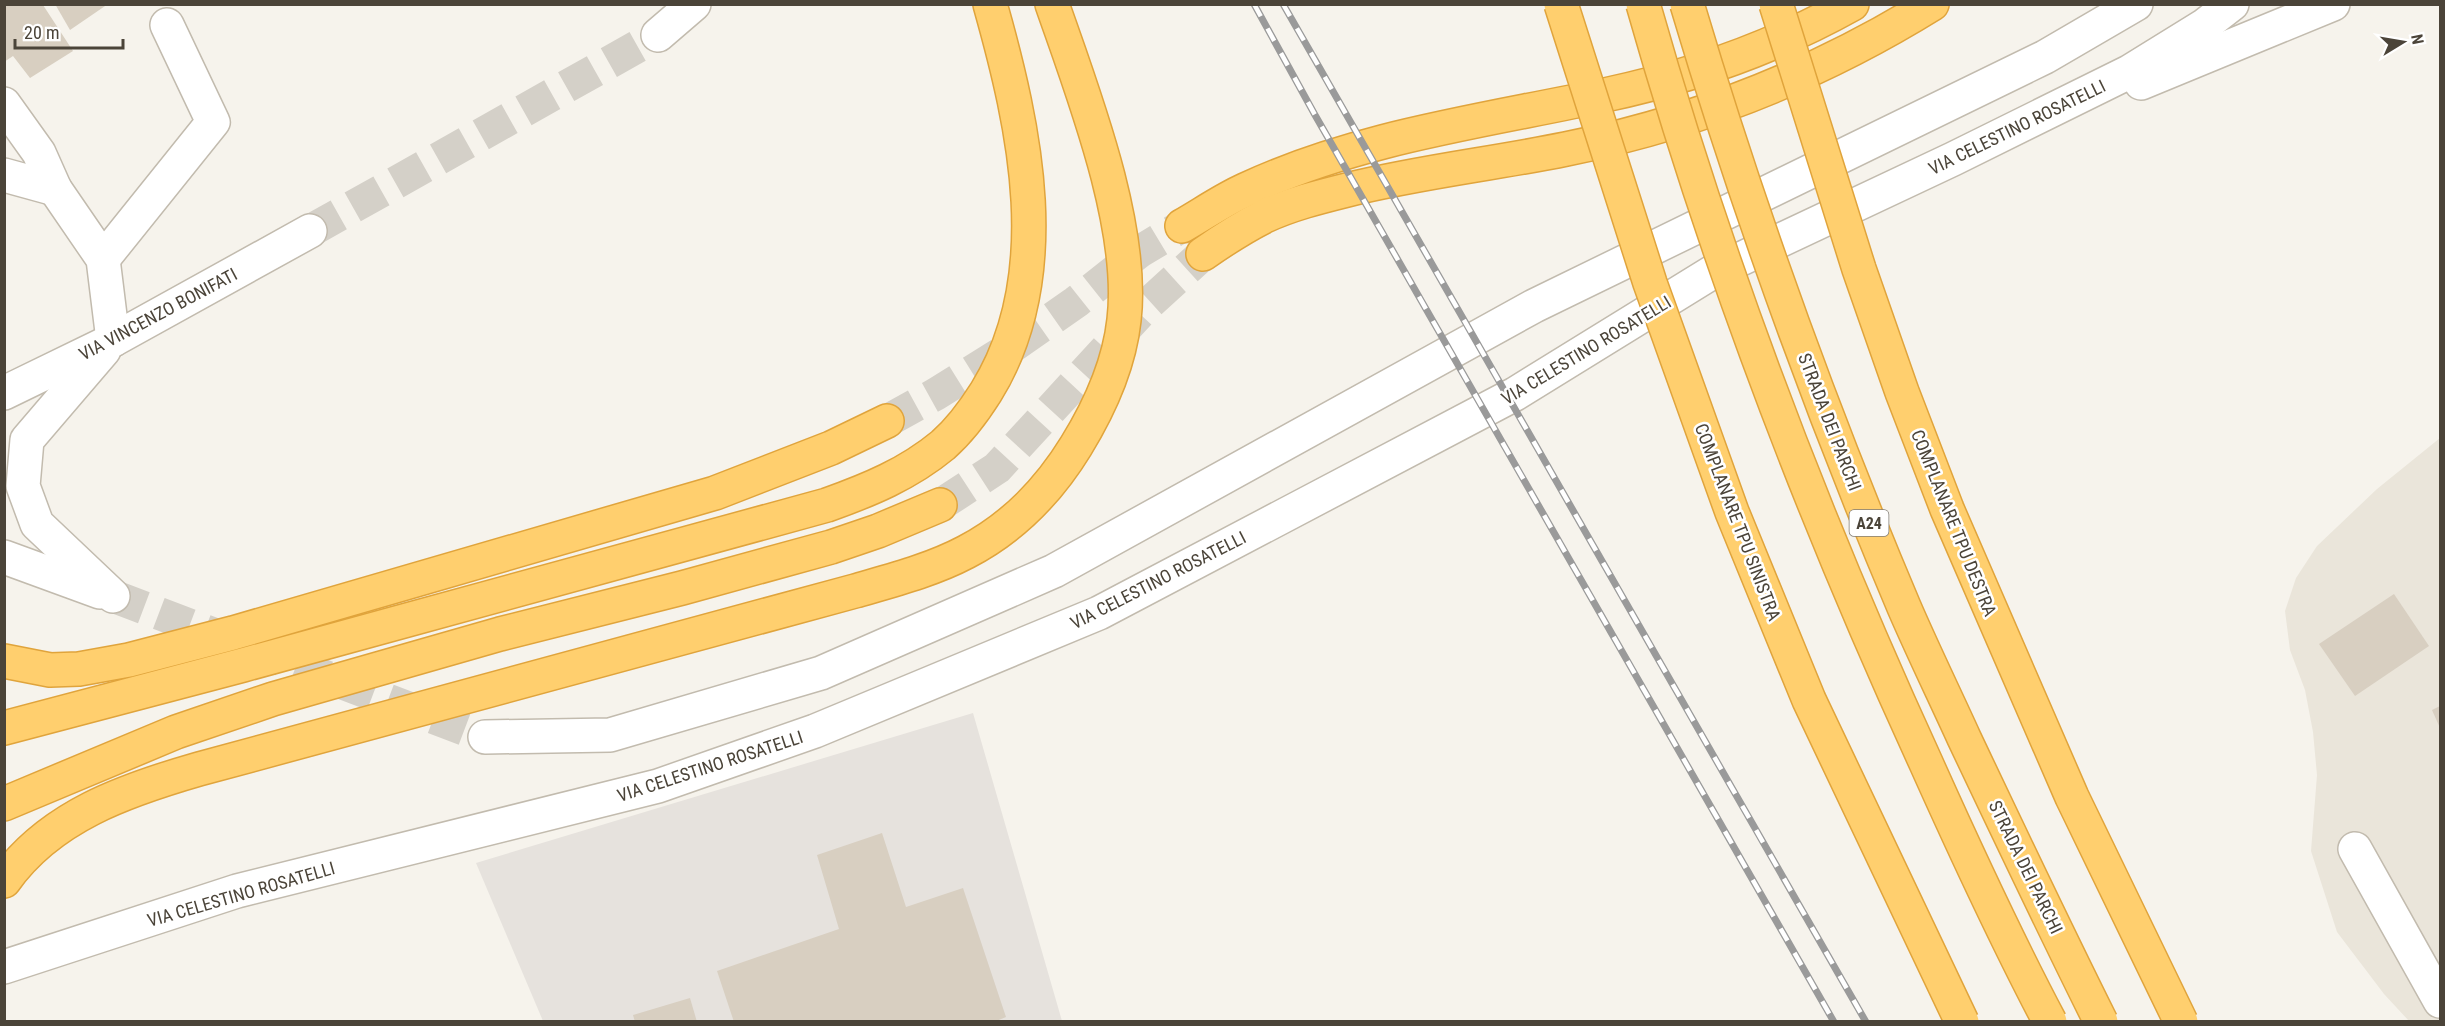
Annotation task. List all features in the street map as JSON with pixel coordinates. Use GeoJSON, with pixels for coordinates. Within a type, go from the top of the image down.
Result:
{"type":"FeatureCollection","features":[{"type":"Feature","properties":{"kind":"highway"},"geometry":{"type":"LineString","coordinates":[[4,728],[827,505],[886,483],[929,456],[968,418],[995,375],[1016,328],[1024,286],[1029,237],[1024,164],[1014,98],[990,4]]}},
{"type":"Feature","properties":{"kind":"highway"},"geometry":{"type":"LineString","coordinates":[[4,881],[22,857],[43,838],[92,808],[131,790],[199,769],[855,591],[948,561],[977,546],[1008,525],[1056,475],[1083,434],[1113,372],[1126,298],[1123,263],[1112,197],[1100,151],[1052,4]]}},
{"type":"Feature","properties":{"kind":"highway","name":"COMPLANARE TPU SINISTRA"},"geometry":{"type":"LineString","coordinates":[[1561,4],[1650,284],[1732,512],[1809,700],[1962,1022]]}},
{"type":"Feature","properties":{"kind":"highway","name":"A24"},"geometry":{"type":"LineString","coordinates":[[1643,4],[1738,302],[1821,522],[1879,662],[1970,862],[2050,1022]]}},
{"type":"Feature","properties":{"kind":"highway","name":"STRADA DEI PARCHI"},"geometry":{"type":"LineString","coordinates":[[1687,4],[1730,144],[1775,275],[1839,447],[1880,548],[1906,611],[1991,795],[2101,1022]]}},
{"type":"Feature","properties":{"kind":"highway","name":"COMPLANARE TPU DESTRA"},"geometry":{"type":"LineString","coordinates":[[1776,4],[1859,269],[1902,392],[1947,509],[2072,797],[2181,1022]]}},
{"type":"Feature","properties":{"kind":"highway"},"geometry":{"type":"LineString","coordinates":[[1182,226],[1245,190],[1308,165],[1416,134],[1605,95],[1669,78],[1779,40],[1852,4]]}},
{"type":"Feature","properties":{"kind":"highway"},"geometry":{"type":"LineString","coordinates":[[1203,254],[1264,217],[1319,197],[1408,175],[1595,142],[1708,111],[1796,77],[1851,51],[1932,4]]}},
{"type":"Feature","properties":{"kind":"highway"},"geometry":{"type":"LineString","coordinates":[[4,661],[50,670],[79,669],[129,660],[233,633],[715,493],[831,448],[887,421]]}},
{"type":"Feature","properties":{"kind":"highway"},"geometry":{"type":"LineString","coordinates":[[4,804],[176,732],[256,704],[500,634],[831,547],[878,531],[940,505]]}},
{"type":"Feature","properties":{"kind":"street"},"geometry":{"type":"LineString","coordinates":[[658,34],[694,4]]}},
{"type":"Feature","properties":{"kind":"street"},"geometry":{"type":"LineString","coordinates":[[2045,57],[2107,4]]}},
{"type":"Feature","properties":{"kind":"street"},"geometry":{"type":"LineString","coordinates":[[485,737],[610,735],[821,673],[1054,571],[1533,306],[2045,57],[2136,4]]}},
{"type":"Feature","properties":{"kind":"street","name":"VIA CELESTINO ROSATELLI"},"geometry":{"type":"LineString","coordinates":[[4,967],[237,891],[658,786],[815,731],[1099,613],[1515,394],[1712,273],[1953,159],[2129,72],[2205,25],[2232,4]]}},
{"type":"Feature","properties":{"kind":"street"},"geometry":{"type":"LineString","coordinates":[[1953,159],[2333,4]]}},
{"type":"Feature","properties":{"kind":"street"},"geometry":{"type":"LineString","coordinates":[[103,259],[213,122],[167,25]]}},
{"type":"Feature","properties":{"kind":"street"},"geometry":{"type":"LineString","coordinates":[[4,104],[39,153],[55,189],[103,259],[113,340],[27,440],[23,486],[37,524],[113,596],[4,557]]}},
{"type":"Feature","properties":{"kind":"street"},"geometry":{"type":"LineString","coordinates":[[4,145],[8,145],[55,189]]}},
{"type":"Feature","properties":{"kind":"street"},"geometry":{"type":"LineString","coordinates":[[4,174],[55,189]]}},
{"type":"Feature","properties":{"kind":"street","name":"VIA VINCENZO BONIFATI"},"geometry":{"type":"LineString","coordinates":[[4,393],[113,340],[310,231]]}},
{"type":"Feature","properties":{"kind":"street"},"geometry":{"type":"LineString","coordinates":[[2355,849],[2440,1001]]}},
{"type":"Feature","properties":{"kind":"shaded area"},"geometry":{"type":"Polygon","coordinates":[[[2440,438],[2440,1021],[2409,1021],[2384,994],[2337,932],[2311,851],[2317,775],[2313,732],[2305,690],[2290,650],[2285,611],[2296,578],[2317,546],[2377,489],[2440,438]]]}},
{"type":"Feature","properties":{"kind":"shaded area"},"geometry":{"type":"Polygon","coordinates":[[[973,713],[1062,1021],[543,1021],[476,863],[973,713]]]}},
{"type":"Feature","properties":{"kind":"building"},"geometry":{"type":"Polygon","coordinates":[[[55,4],[108,4],[70,30],[55,4]]]}},
{"type":"Feature","properties":{"kind":"building"},"geometry":{"type":"Polygon","coordinates":[[[4,5],[43,5],[73,51],[30,78],[13,56],[4,62],[4,5]]]}},
{"type":"Feature","properties":{"kind":"building"},"geometry":{"type":"Polygon","coordinates":[[[2394,594],[2429,646],[2355,696],[2319,644],[2394,594]]]}},
{"type":"Feature","properties":{"kind":"building"},"geometry":{"type":"Polygon","coordinates":[[[2440,706],[2440,728],[2432,710],[2440,706]]]}},
{"type":"Feature","properties":{"kind":"building"},"geometry":{"type":"Polygon","coordinates":[[[882,833],[906,907],[963,888],[1006,1017],[994,1022],[734,1022],[717,971],[839,929],[817,855],[882,833]]]}},
{"type":"Feature","properties":{"kind":"building"},"geometry":{"type":"Polygon","coordinates":[[[690,998],[697,1022],[635,1022],[633,1015],[690,998]]]}},
{"type":"Feature","properties":{"kind":"tunnel"},"geometry":{"type":"LineString","coordinates":[[310,231],[658,35]]}},
{"type":"Feature","properties":{"kind":"tunnel"},"geometry":{"type":"LineString","coordinates":[[887,421],[936,394],[1016,344],[1076,302],[1139,252],[1182,226]]}},
{"type":"Feature","properties":{"kind":"tunnel"},"geometry":{"type":"LineString","coordinates":[[940,505],[997,468],[1146,306],[1203,254]]}},
{"type":"Feature","properties":{"kind":"tunnel"},"geometry":{"type":"LineString","coordinates":[[113,596],[485,737]]}},
{"type":"Feature","properties":{"kind":"railway"},"geometry":{"type":"LineString","coordinates":[[1254,4],[1315,115],[1834,1022]]}},
{"type":"Feature","properties":{"kind":"railway"},"geometry":{"type":"LineString","coordinates":[[1283,4],[1866,1022]]}}]}
